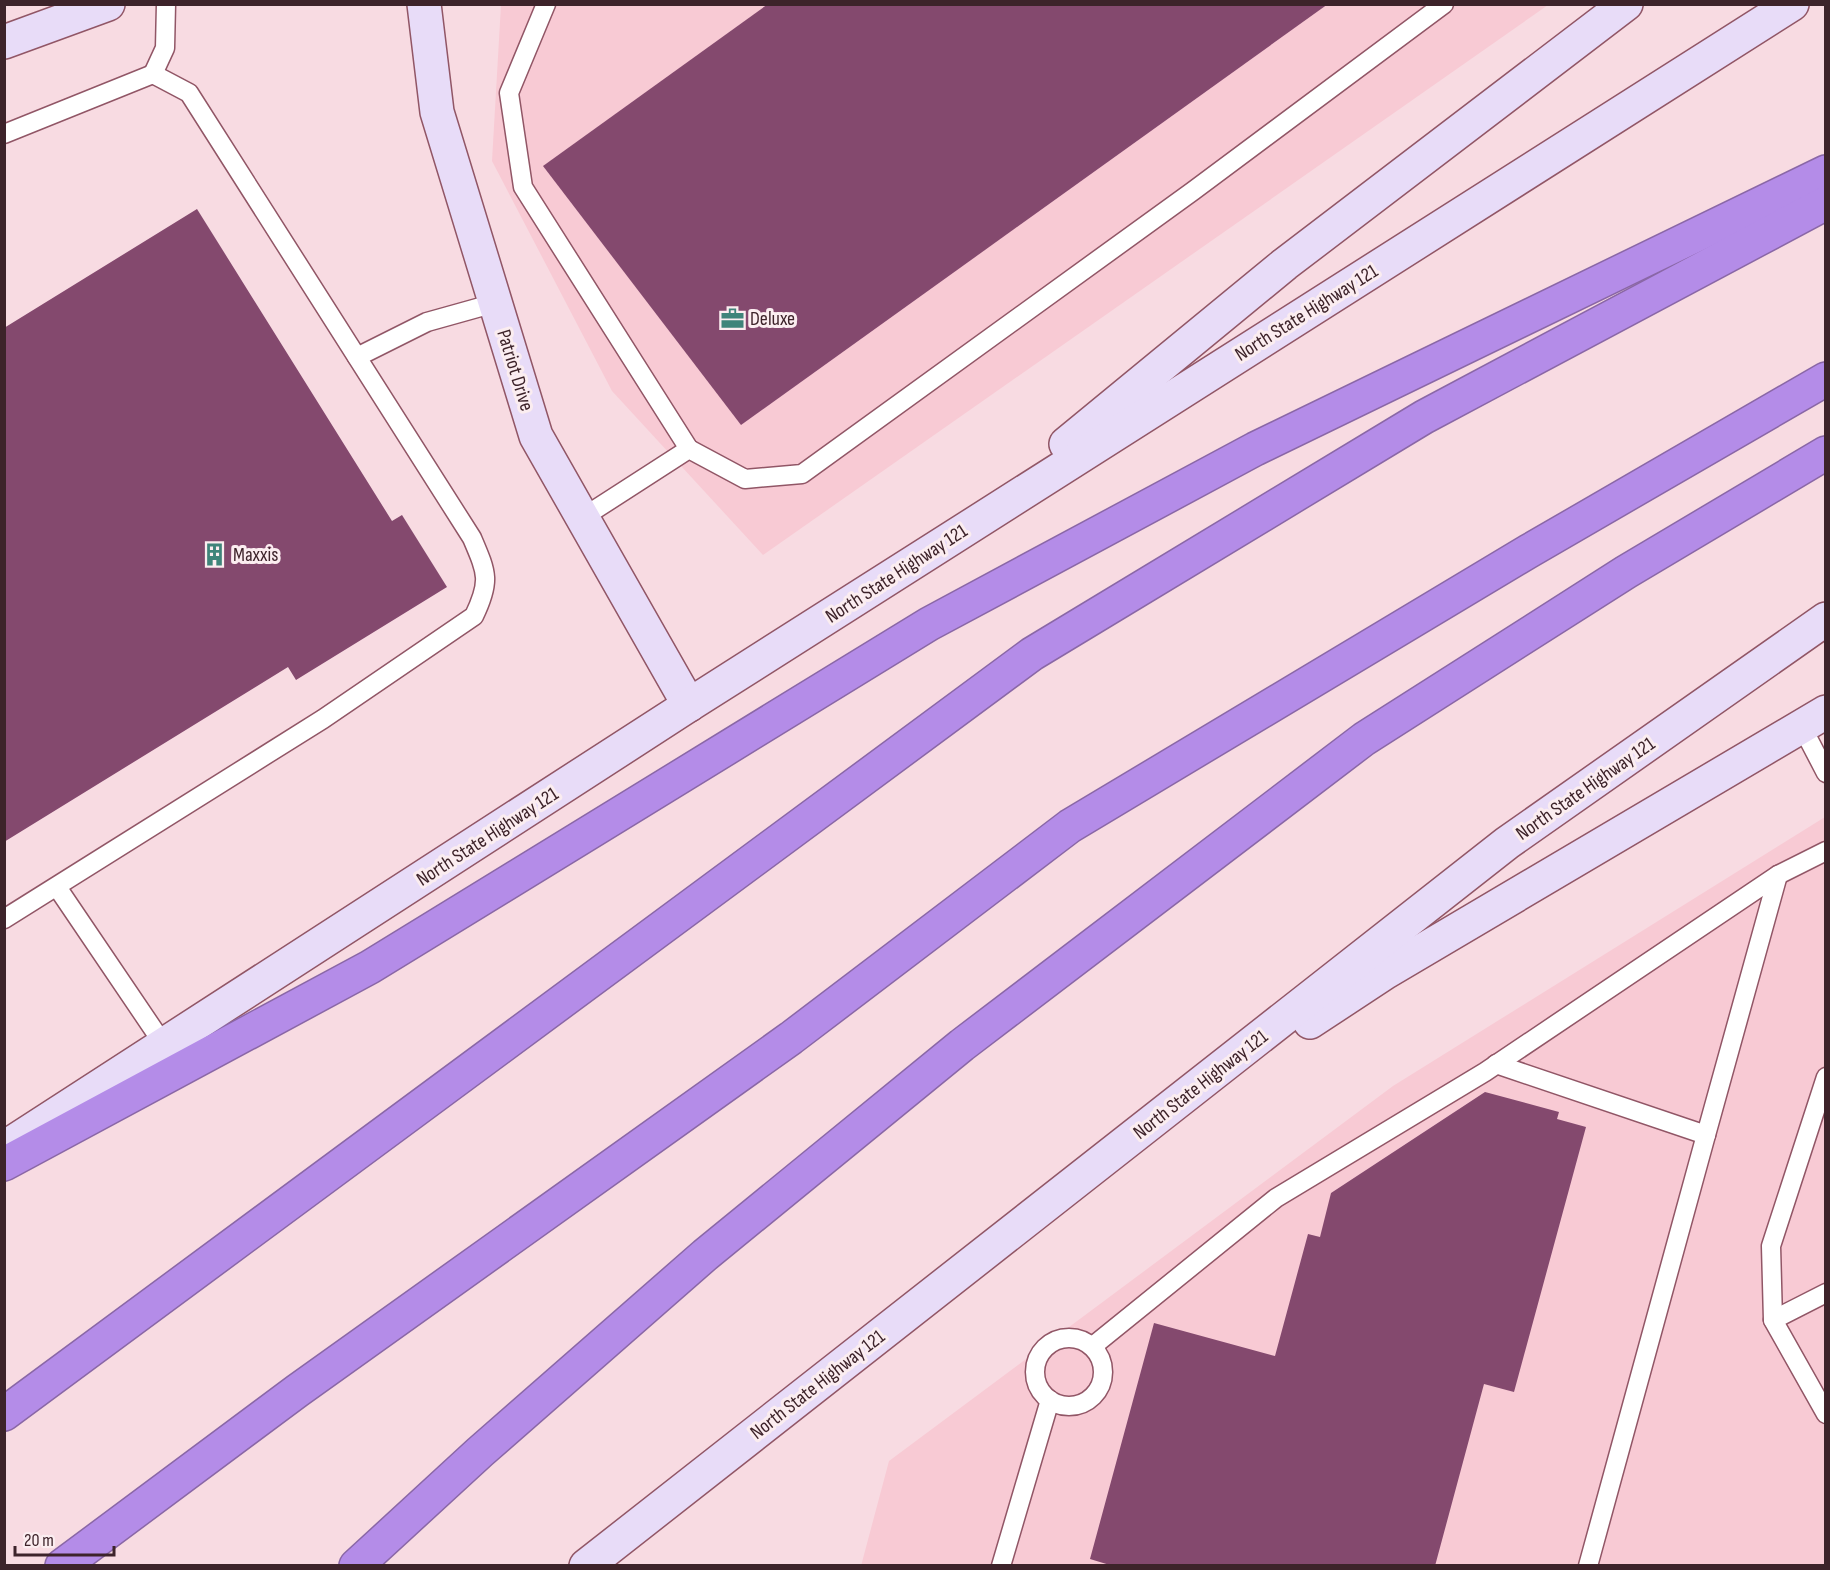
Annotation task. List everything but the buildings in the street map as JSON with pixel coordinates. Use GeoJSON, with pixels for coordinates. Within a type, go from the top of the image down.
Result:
{"type":"FeatureCollection","features":[{"type":"Feature","properties":{"kind":"highway"},"geometry":{"type":"LineString","coordinates":[[4,1164],[370,967],[929,624],[1255,449],[1826,172]]}},
{"type":"Feature","properties":{"kind":"highway"},"geometry":{"type":"LineString","coordinates":[[4,1414],[1032,654],[1424,417],[1826,203]]}},
{"type":"Feature","properties":{"kind":"highway"},"geometry":{"type":"LineString","coordinates":[[62,1566],[297,1391],[791,1038],[1070,826],[1509,563],[1826,379]]}},
{"type":"Feature","properties":{"kind":"highway"},"geometry":{"type":"LineString","coordinates":[[356,1566],[480,1452],[705,1255],[962,1046],[1364,740],[1626,572],[1826,453]]}},
{"type":"Feature","properties":{"kind":"main road"},"geometry":{"type":"LineString","coordinates":[[4,42],[108,4]]}},
{"type":"Feature","properties":{"kind":"main road","name":"Patriot Drive"},"geometry":{"type":"LineString","coordinates":[[424,4],[437,112],[536,436],[689,705]]}},
{"type":"Feature","properties":{"kind":"main road"},"geometry":{"type":"LineString","coordinates":[[950,538],[1285,264],[1626,4]]}},
{"type":"Feature","properties":{"kind":"main road","name":"North State Highway 121"},"geometry":{"type":"LineString","coordinates":[[4,1148],[950,538],[1792,4]]}},
{"type":"Feature","properties":{"kind":"main road","name":"North State Highway 121"},"geometry":{"type":"LineString","coordinates":[[586,1566],[1507,843],[1826,619]]}},
{"type":"Feature","properties":{"kind":"main road"},"geometry":{"type":"LineString","coordinates":[[1130,1139],[1386,972],[1813,718]]}},
{"type":"Feature","properties":{"kind":"lane"},"geometry":{"type":"LineString","coordinates":[[4,134],[153,74],[165,48],[166,4]]}},
{"type":"Feature","properties":{"kind":"lane"},"geometry":{"type":"LineString","coordinates":[[546,4],[508,93],[523,187],[689,449],[745,479],[802,474],[1193,191],[1444,4]]}},
{"type":"Feature","properties":{"kind":"lane"},"geometry":{"type":"LineString","coordinates":[[4,919],[323,719],[474,616],[485,593],[485,568],[472,538],[189,93],[153,74]]}},
{"type":"Feature","properties":{"kind":"lane"},"geometry":{"type":"LineString","coordinates":[[357,357],[427,322],[495,303]]}},
{"type":"Feature","properties":{"kind":"lane"},"geometry":{"type":"LineString","coordinates":[[582,518],[689,449]]}},
{"type":"Feature","properties":{"kind":"lane"},"geometry":{"type":"LineString","coordinates":[[1813,718],[1826,773]]}},
{"type":"Feature","properties":{"kind":"lane"},"geometry":{"type":"LineString","coordinates":[[1093,1346],[1276,1198],[1496,1064],[1778,875],[1826,851]]}},
{"type":"Feature","properties":{"kind":"lane"},"geometry":{"type":"LineString","coordinates":[[1588,1566],[1778,875]]}},
{"type":"Feature","properties":{"kind":"lane"},"geometry":{"type":"LineString","coordinates":[[57,886],[164,1045]]}},
{"type":"Feature","properties":{"kind":"lane"},"geometry":{"type":"LineString","coordinates":[[1496,1064],[1706,1135]]}},
{"type":"Feature","properties":{"kind":"lane"},"geometry":{"type":"LineString","coordinates":[[1826,1077],[1771,1246],[1773,1320],[1826,1414]]}},
{"type":"Feature","properties":{"kind":"lane"},"geometry":{"type":"LineString","coordinates":[[1773,1320],[1826,1293]]}},
{"type":"Feature","properties":{"kind":"lane"},"geometry":{"type":"LineString","coordinates":[[1071,1337],[1093,1346],[1101,1356],[1104,1369],[1103,1381],[1097,1393],[1087,1402],[1075,1406],[1062,1406],[1050,1400],[1039,1387],[1035,1376],[1035,1364],[1040,1353],[1048,1344],[1071,1337]]}},
{"type":"Feature","properties":{"kind":"lane"},"geometry":{"type":"LineString","coordinates":[[1001,1566],[1050,1400]]}},
{"type":"Feature","properties":{"kind":"shaded area"},"geometry":{"type":"Polygon","coordinates":[[[501,5],[1548,5],[763,555],[612,391],[492,161],[501,5]]]}},
{"type":"Feature","properties":{"kind":"shaded area"},"geometry":{"type":"Polygon","coordinates":[[[1825,817],[1825,1565],[861,1566],[889,1461],[1393,1086],[1825,817]]]}},
{"type":"Feature","properties":{"kind":"place","name":"Deluxe"},"geometry":{"type":"Point","coordinates":[732,318]}},
{"type":"Feature","properties":{"kind":"place","name":"Maxxis"},"geometry":{"type":"Point","coordinates":[215,554]}}]}
